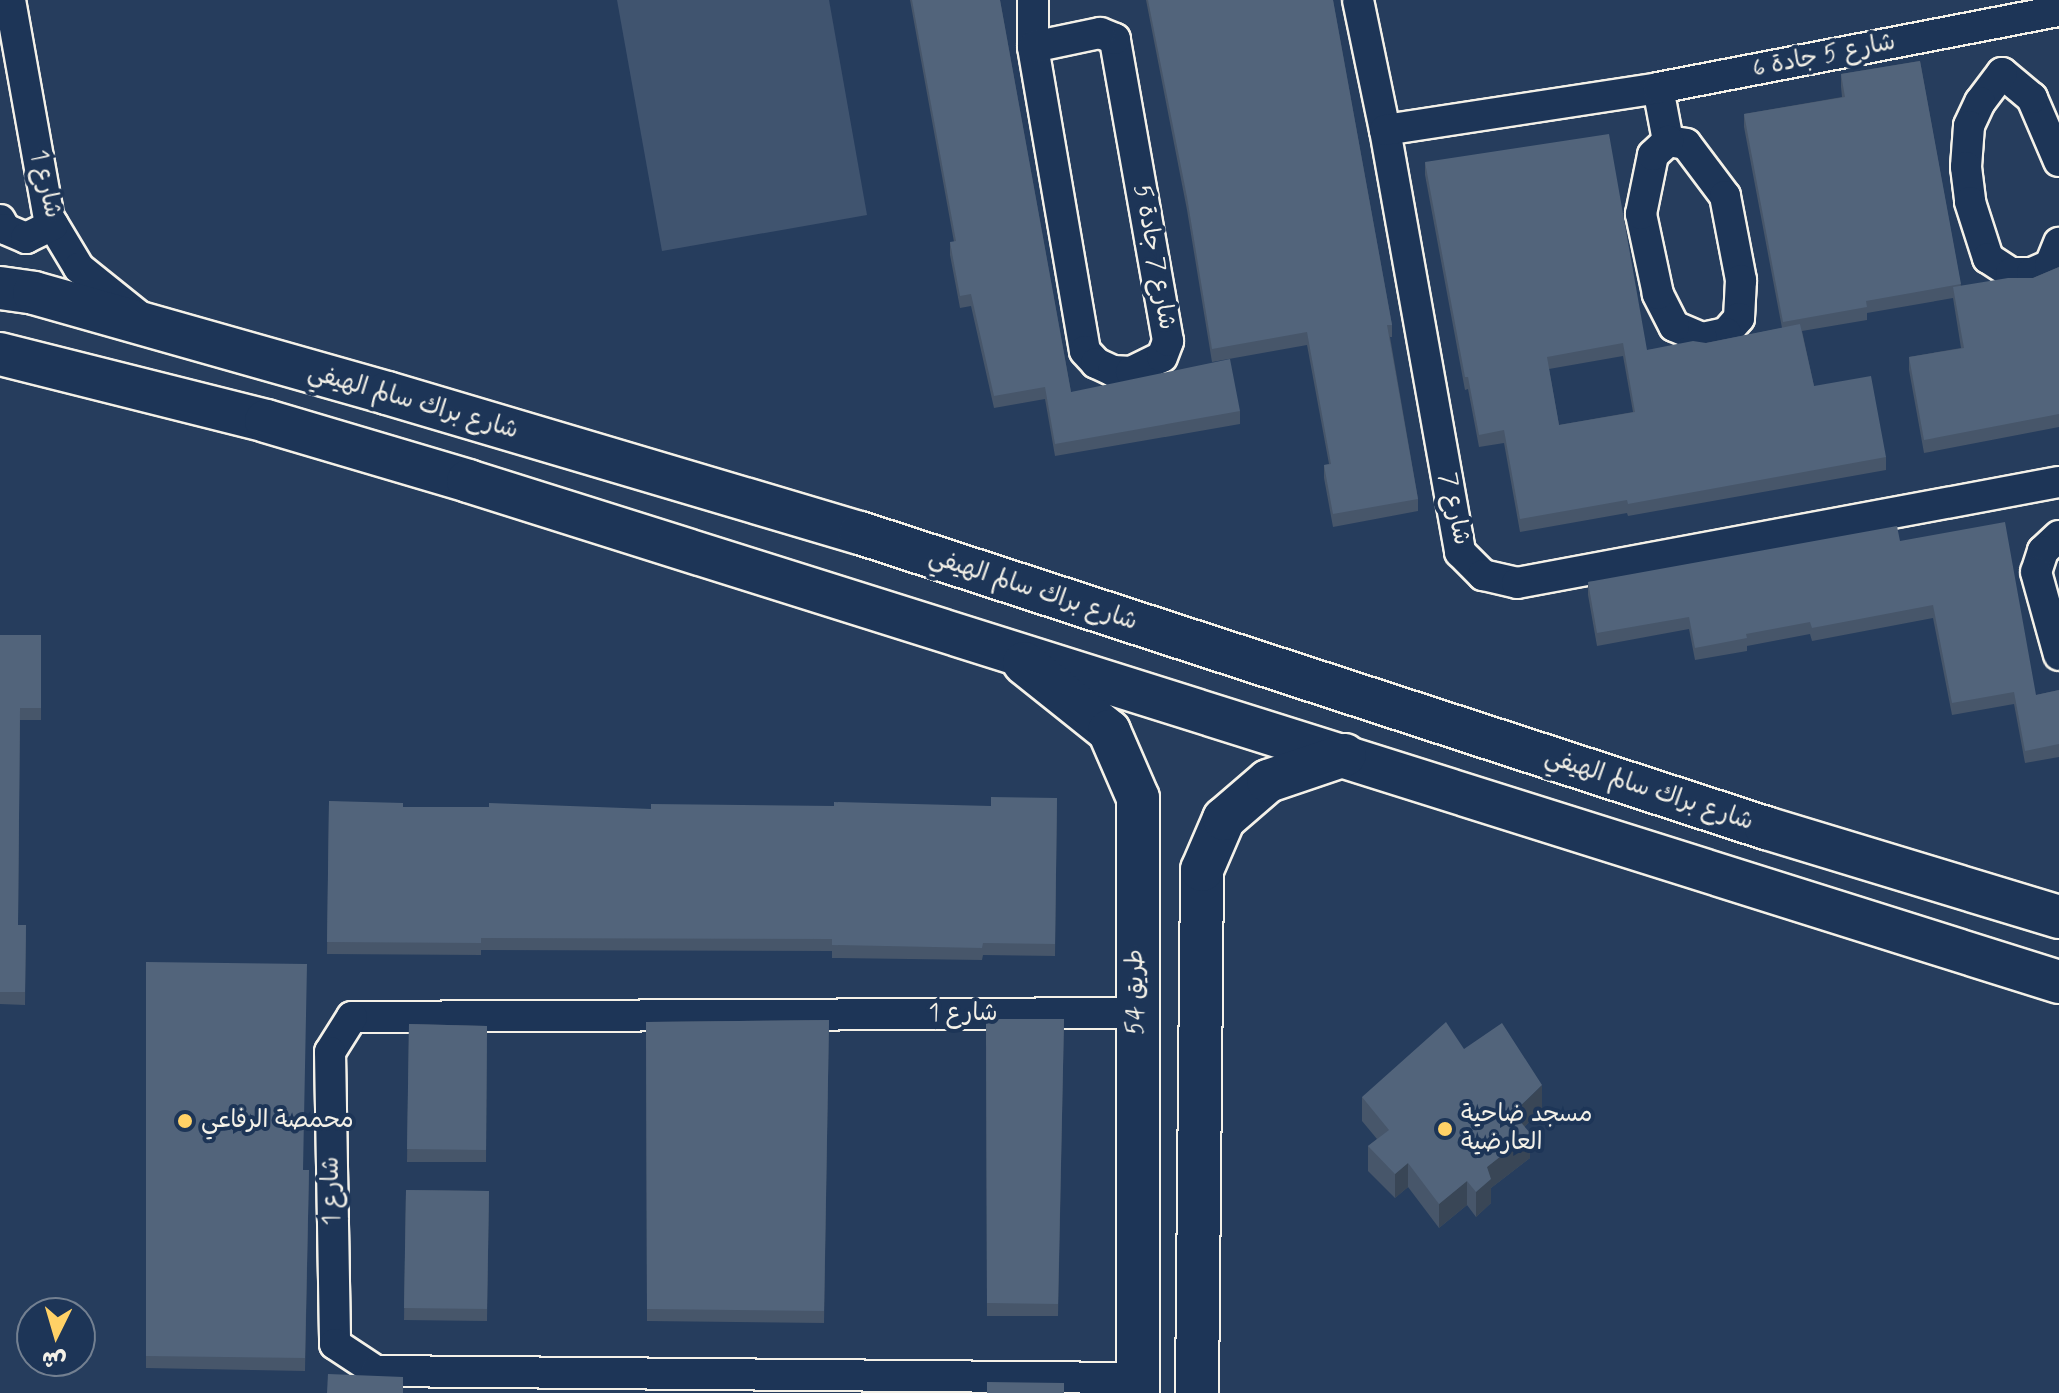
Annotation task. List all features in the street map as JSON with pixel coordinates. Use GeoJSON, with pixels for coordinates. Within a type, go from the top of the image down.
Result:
{"type":"FeatureCollection","features":[{"type":"Feature","properties":{"kind":"main road","name":"شارع براك سالم الهيفي"},"geometry":{"type":"LineString","coordinates":[[0,288],[34,293],[387,393],[860,533],[1766,828],[2059,917]]}},
{"type":"Feature","properties":{"kind":"main road"},"geometry":{"type":"LineString","coordinates":[[0,354],[266,421],[468,481],[1004,647],[1749,887],[2059,982]]}},
{"type":"Feature","properties":{"kind":"main road"},"geometry":{"type":"LineString","coordinates":[[364,450],[378,440],[387,426],[390,409],[387,393]]}},
{"type":"Feature","properties":{"kind":"main road"},"geometry":{"type":"LineString","coordinates":[[468,481],[462,464],[464,447],[473,433],[488,423]]}},
{"type":"Feature","properties":{"kind":"main road","name":"طريق 54"},"geometry":{"type":"LineString","coordinates":[[1004,647],[1109,731],[1138,798],[1138,1385]]}},
{"type":"Feature","properties":{"kind":"main road"},"geometry":{"type":"LineString","coordinates":[[1197,1393],[1202,870],[1224,819],[1268,781],[1345,755]]}},
{"type":"Feature","properties":{"kind":"main road"},"geometry":{"type":"LineString","coordinates":[[1749,887],[1763,877],[1771,861],[1772,844],[1766,828]]}},
{"type":"Feature","properties":{"kind":"main road"},"geometry":{"type":"LineString","coordinates":[[1818,906],[1814,889],[1818,872],[1831,859],[1848,853]]}},
{"type":"Feature","properties":{"kind":"main road"},"geometry":{"type":"LineString","coordinates":[[1137,1174],[1148,1164],[1162,1159],[1177,1161],[1190,1168],[1199,1181]]}},
{"type":"Feature","properties":{"kind":"street","name":"شارع 1"},"geometry":{"type":"LineString","coordinates":[[10,0],[49,218],[79,268],[153,327]]}},
{"type":"Feature","properties":{"kind":"street","name":"شارع 7 جادة 5"},"geometry":{"type":"LineString","coordinates":[[1033,0],[1033,47],[1085,351],[1096,363],[1113,371],[1131,372],[1162,357],[1168,341],[1115,39],[1100,33],[1033,47]]}},
{"type":"Feature","properties":{"kind":"street","name":"شارع 7"},"geometry":{"type":"LineString","coordinates":[[1358,0],[1385,130],[1460,552],[1483,575],[1517,583],[2059,482]]}},
{"type":"Feature","properties":{"kind":"street","name":"شارع 5 جادة 6"},"geometry":{"type":"LineString","coordinates":[[1385,130],[1658,88],[2059,11]]}},
{"type":"Feature","properties":{"kind":"street"},"geometry":{"type":"LineString","coordinates":[[1989,24],[2002,73],[2032,98],[2059,161]]}},
{"type":"Feature","properties":{"kind":"street"},"geometry":{"type":"LineString","coordinates":[[2002,73],[1980,102],[1969,126],[1966,167],[1970,202],[1988,258],[2011,273],[2032,273],[2050,265],[2059,243]]}},
{"type":"Feature","properties":{"kind":"street"},"geometry":{"type":"LineString","coordinates":[[1658,88],[1668,141]]}},
{"type":"Feature","properties":{"kind":"street"},"geometry":{"type":"LineString","coordinates":[[1668,141],[1686,144],[1725,196],[1741,280],[1739,318],[1726,333],[1702,338],[1674,326],[1658,294],[1641,214],[1653,155],[1668,141]]}},
{"type":"Feature","properties":{"kind":"street"},"geometry":{"type":"LineString","coordinates":[[0,220],[5,229],[26,238],[53,225]]}},
{"type":"Feature","properties":{"kind":"street"},"geometry":{"type":"LineString","coordinates":[[2059,536],[2043,551],[2036,572],[2059,655]]}},
{"type":"Feature","properties":{"kind":"street","name":"شارع 1"},"geometry":{"type":"LineString","coordinates":[[1136,1013],[352,1017],[330,1052],[335,1344],[376,1371],[1138,1385]]}},
{"type":"Feature","properties":{"kind":"shaded area"},"geometry":{"type":"Polygon","coordinates":[[[617,0],[829,0],[867,215],[662,251],[617,0]]]}},
{"type":"Feature","properties":{"kind":"building"},"geometry":{"type":"Polygon","coordinates":[[[912,0],[1000,0],[1071,392],[1230,359],[1240,411],[1055,444],[1045,387],[994,396],[971,294],[960,296],[950,242],[956,241],[912,0]]]}},
{"type":"Feature","properties":{"kind":"building"},"geometry":{"type":"Polygon","coordinates":[[[1148,0],[1333,0],[1392,325],[1387,325],[1418,499],[1333,514],[1324,465],[1331,464],[1307,332],[1212,349],[1187,197],[1148,0]]]}},
{"type":"Feature","properties":{"kind":"building"},"geometry":{"type":"Polygon","coordinates":[[[1920,61],[1961,284],[1866,301],[1867,307],[1783,322],[1744,114],[1845,97],[1841,74],[1920,61]]]}},
{"type":"Feature","properties":{"kind":"building"},"geometry":{"type":"Polygon","coordinates":[[[1609,134],[1647,350],[1693,341],[1706,343],[1800,324],[1814,386],[1871,376],[1886,457],[1628,504],[1627,500],[1520,519],[1504,430],[1479,435],[1468,377],[1465,377],[1425,162],[1609,134]],[[1623,343],[1547,357],[1559,425],[1635,412],[1623,343]]]}},
{"type":"Feature","properties":{"kind":"building"},"geometry":{"type":"Polygon","coordinates":[[[2059,267],[2059,414],[1924,440],[1909,357],[1964,348],[1953,287],[2008,278],[2033,278],[2059,267]]]}},
{"type":"Feature","properties":{"kind":"building"},"geometry":{"type":"Polygon","coordinates":[[[2005,522],[2036,695],[2059,690],[2059,744],[2025,751],[2014,692],[1952,703],[1933,605],[1812,628],[1810,622],[1746,634],[1747,638],[1695,648],[1689,617],[1597,633],[1588,582],[1897,526],[1900,541],[2005,522]]]}},
{"type":"Feature","properties":{"kind":"building"},"geometry":{"type":"Polygon","coordinates":[[[0,635],[41,635],[41,708],[20,708],[18,925],[26,925],[25,992],[0,992],[0,635]]]}},
{"type":"Feature","properties":{"kind":"building"},"geometry":{"type":"Polygon","coordinates":[[[991,797],[1057,798],[1055,944],[983,943],[982,948],[832,945],[832,939],[481,938],[481,943],[327,942],[329,801],[403,803],[403,807],[489,807],[489,803],[651,809],[651,804],[834,806],[834,802],[991,806],[991,797]]]}},
{"type":"Feature","properties":{"kind":"building"},"geometry":{"type":"Polygon","coordinates":[[[146,962],[307,964],[303,1170],[309,1170],[305,1358],[146,1356],[146,962]]]}},
{"type":"Feature","properties":{"kind":"building"},"geometry":{"type":"Polygon","coordinates":[[[986,1019],[1064,1019],[1058,1304],[987,1303],[986,1019]]]}},
{"type":"Feature","properties":{"kind":"building"},"geometry":{"type":"Polygon","coordinates":[[[829,1020],[824,1311],[647,1309],[646,1022],[829,1020]]]}},
{"type":"Feature","properties":{"kind":"building","name":"مسجد ضاحية العارضية"},"geometry":{"type":"Polygon","coordinates":[[[1446,1022],[1464,1049],[1502,1023],[1542,1085],[1513,1113],[1530,1133],[1487,1167],[1491,1179],[1476,1192],[1467,1181],[1439,1204],[1408,1163],[1395,1174],[1368,1146],[1389,1130],[1362,1097],[1446,1022]]]}},
{"type":"Feature","properties":{"kind":"building"},"geometry":{"type":"Polygon","coordinates":[[[409,1024],[487,1026],[486,1150],[407,1149],[409,1024]]]}},
{"type":"Feature","properties":{"kind":"building"},"geometry":{"type":"Polygon","coordinates":[[[406,1190],[489,1191],[487,1309],[404,1308],[406,1190]]]}},
{"type":"Feature","properties":{"kind":"building"},"geometry":{"type":"Polygon","coordinates":[[[328,1374],[403,1377],[403,1393],[327,1393],[328,1374]]]}},
{"type":"Feature","properties":{"kind":"building"},"geometry":{"type":"Polygon","coordinates":[[[987,1382],[1064,1383],[1064,1393],[987,1393],[987,1382]]]}},
{"type":"Feature","properties":{"kind":"place","name":"محمصة الرفاعي"},"geometry":{"type":"Point","coordinates":[185,1121]}},
{"type":"Feature","properties":{"kind":"place","name":"مسجد ضاحية العارضية"},"geometry":{"type":"Point","coordinates":[1445,1129]}}]}
